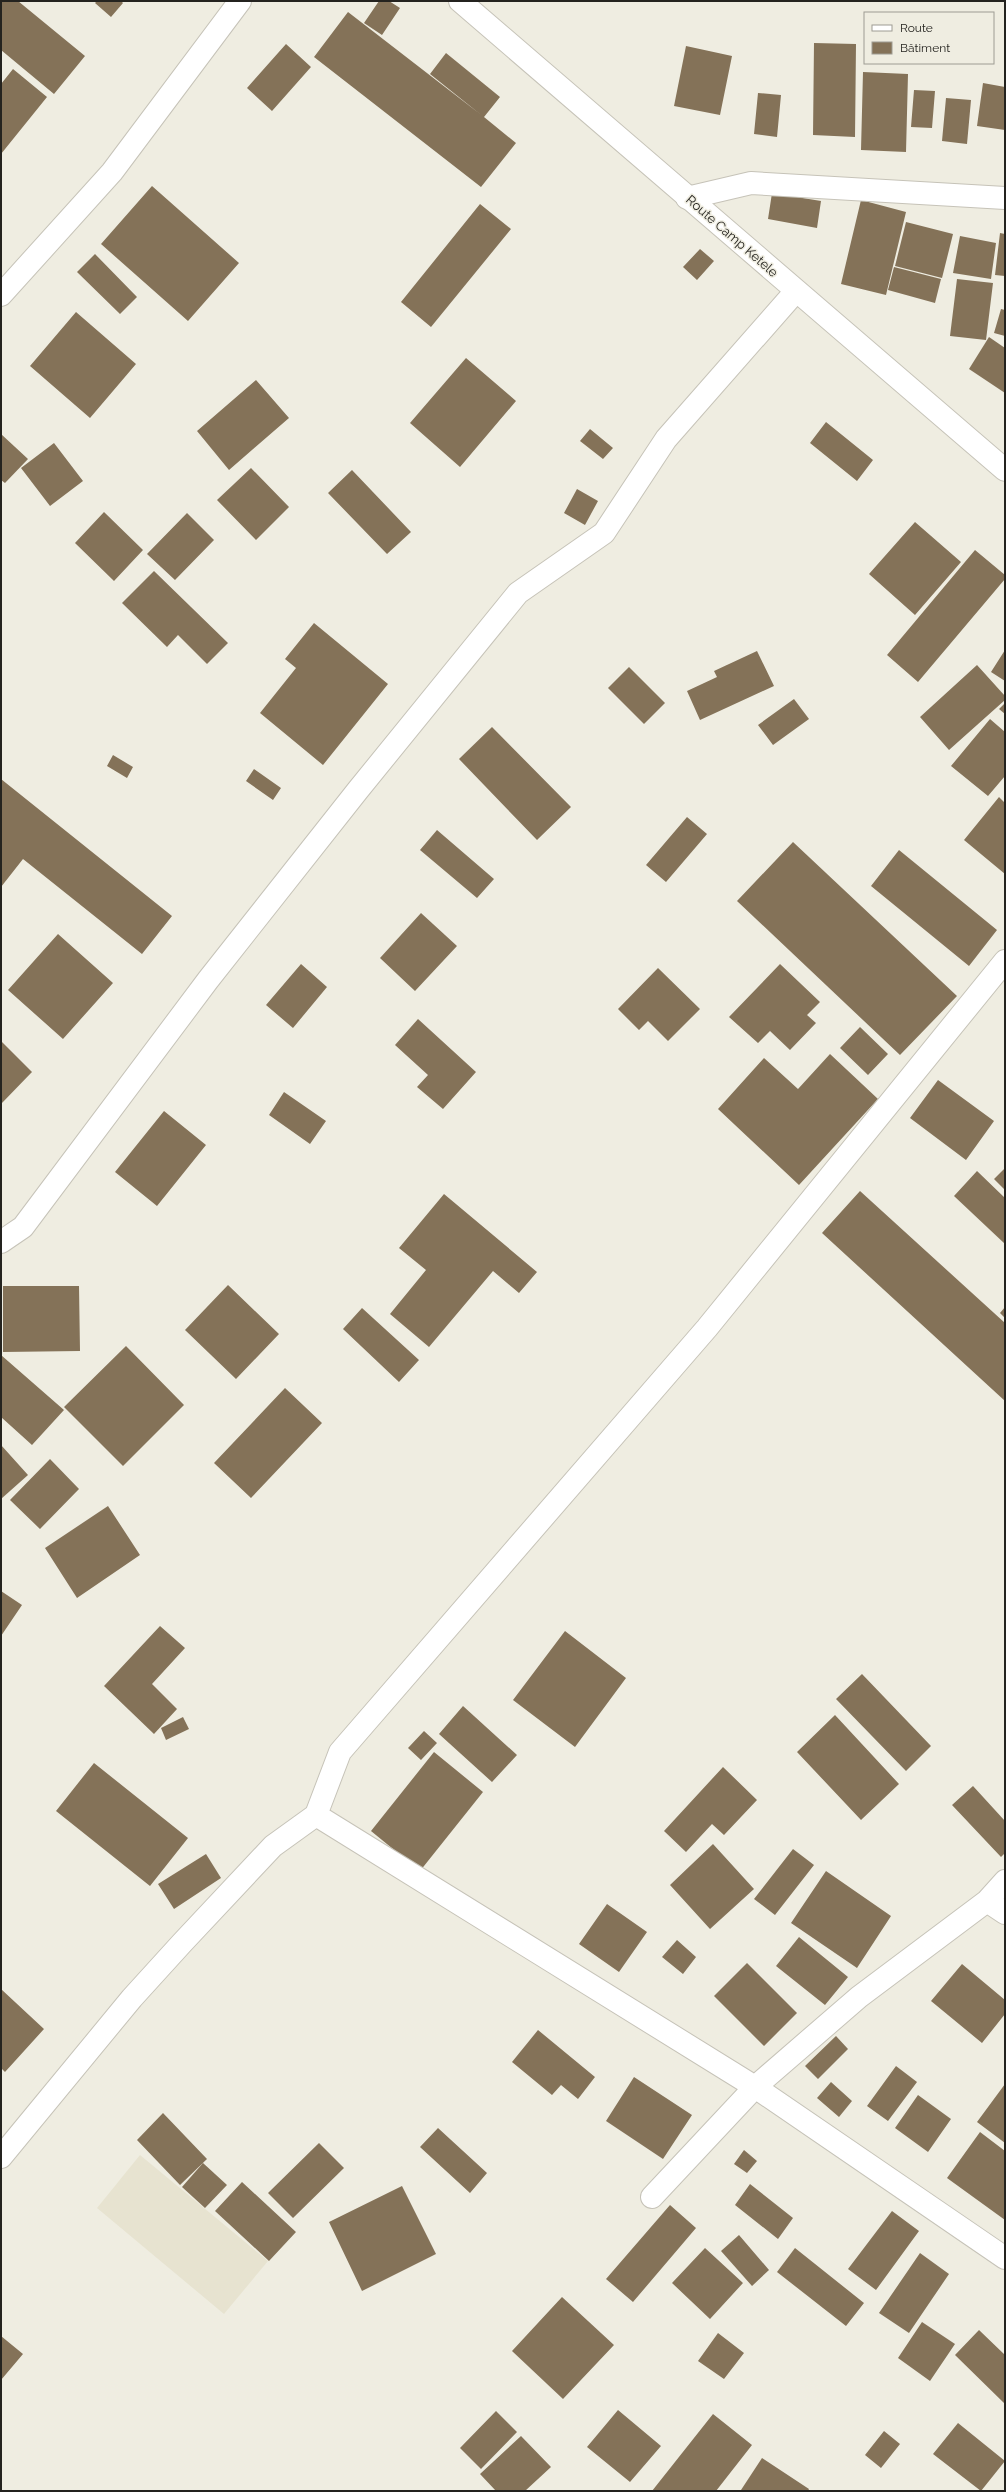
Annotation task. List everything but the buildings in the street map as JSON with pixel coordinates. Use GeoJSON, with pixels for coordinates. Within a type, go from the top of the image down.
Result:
{"type":"FeatureCollection","features":[{"type":"Feature","properties":{"kind":"street"},"geometry":{"type":"LineString","coordinates":[[1,295],[112,172],[240,1]]}},
{"type":"Feature","properties":{"kind":"street","name":"Route Camp Ketele"},"geometry":{"type":"LineString","coordinates":[[460,1],[687,198],[1005,470]]}},
{"type":"Feature","properties":{"kind":"street"},"geometry":{"type":"LineString","coordinates":[[687,198],[752,183],[1005,198]]}},
{"type":"Feature","properties":{"kind":"street"},"geometry":{"type":"LineString","coordinates":[[1,1242],[24,1228],[208,980],[358,790],[518,593],[604,533],[666,439],[796,291]]}},
{"type":"Feature","properties":{"kind":"street"},"geometry":{"type":"LineString","coordinates":[[1,2157],[132,1998],[182,1943],[273,1846],[316,1815],[340,1752],[707,1328],[1005,960]]}},
{"type":"Feature","properties":{"kind":"street"},"geometry":{"type":"LineString","coordinates":[[316,1815],[755,2087],[1005,2258]]}},
{"type":"Feature","properties":{"kind":"street"},"geometry":{"type":"LineString","coordinates":[[652,2198],[755,2087],[859,1997],[987,1901],[1005,1881]]}},
{"type":"Feature","properties":{"kind":"street"},"geometry":{"type":"LineString","coordinates":[[987,1901],[1005,1913]]}},
{"type":"Feature","properties":{"kind":"shaded area"},"geometry":{"type":"Polygon","coordinates":[[[140,2155],[268,2261],[224,2314],[97,2208],[140,2155]]]}}]}
